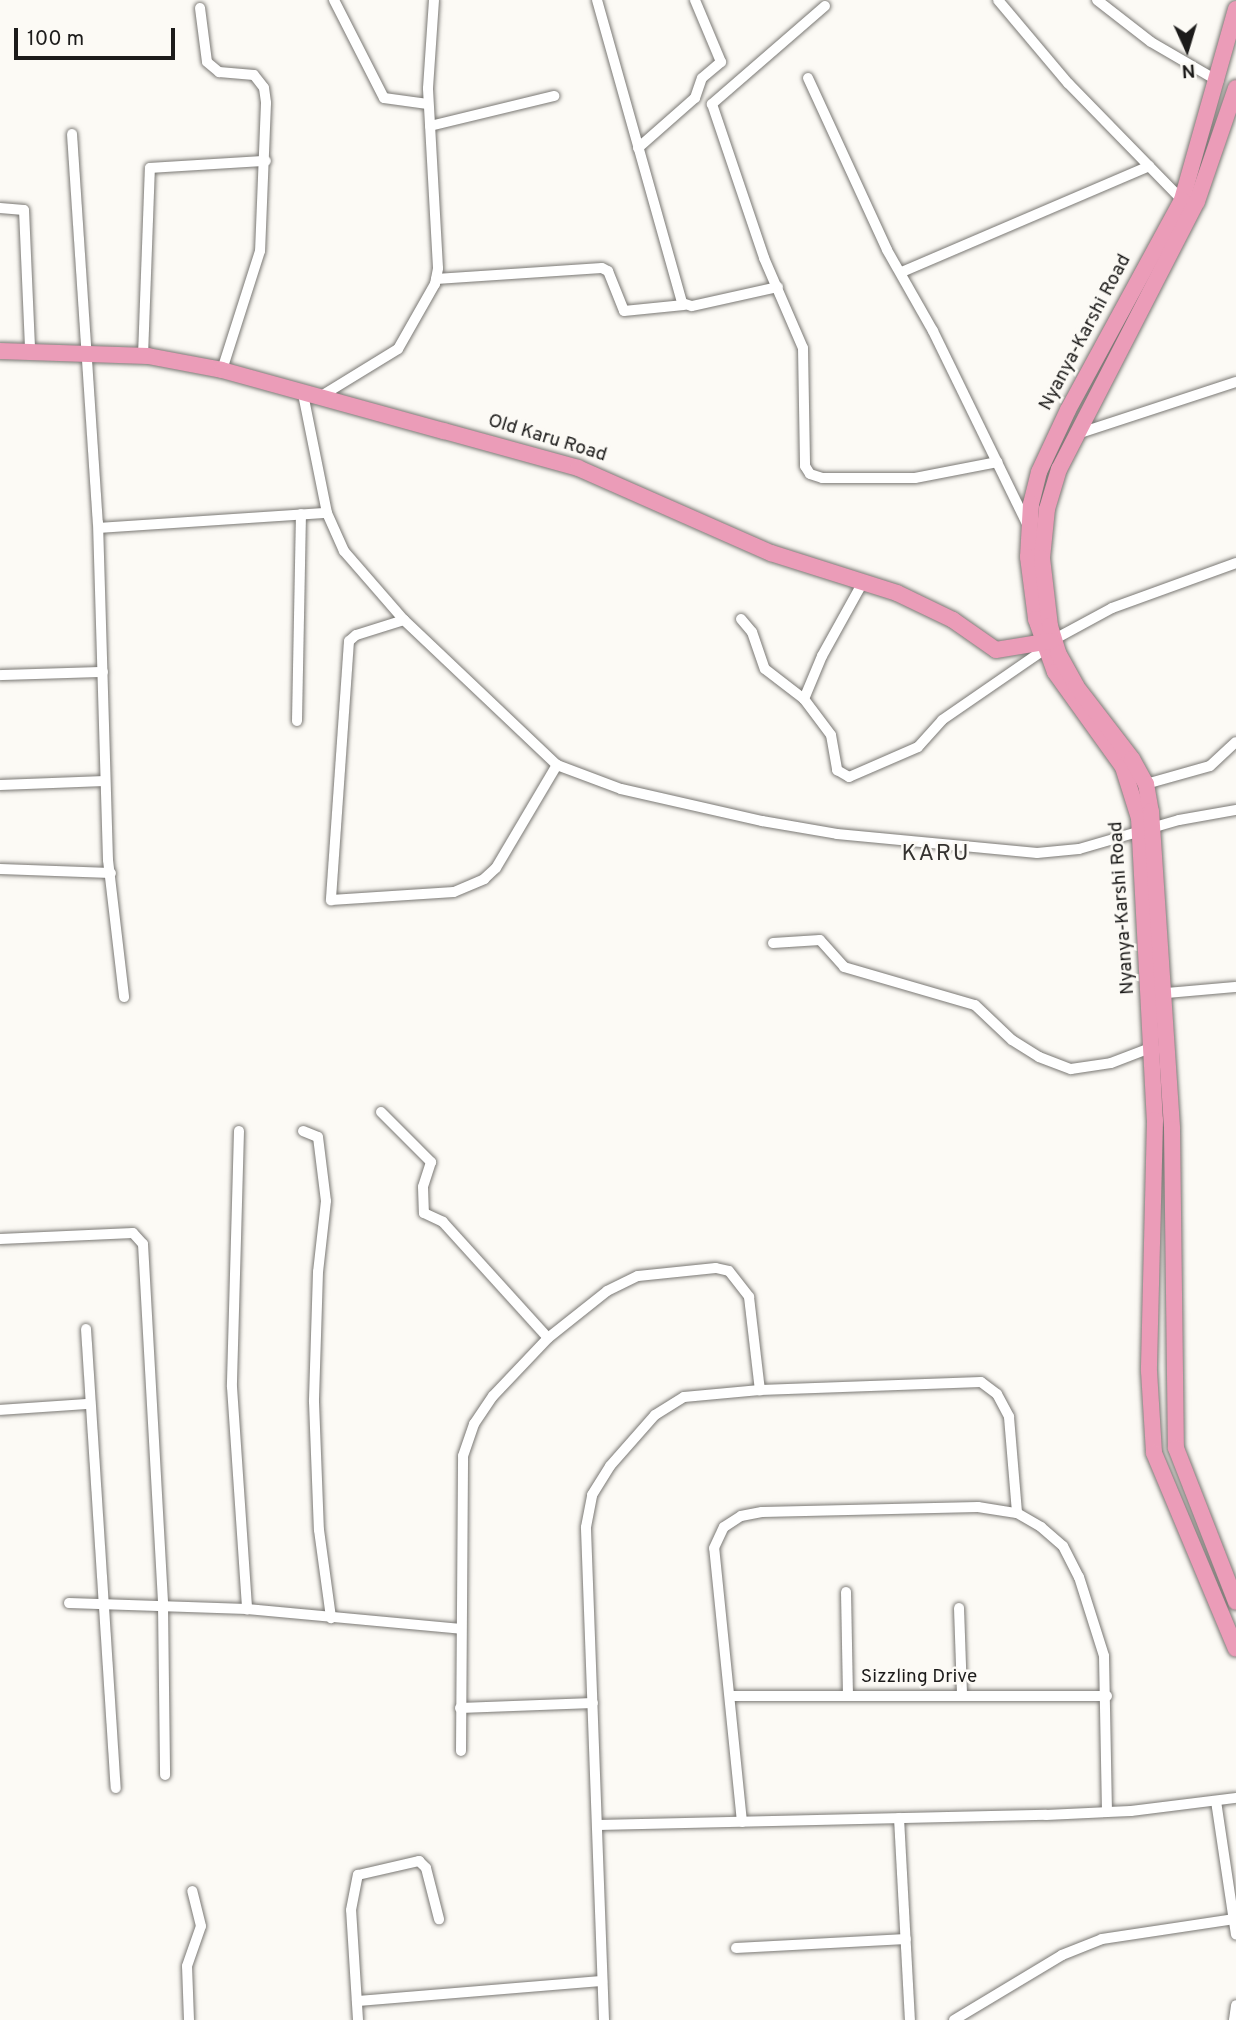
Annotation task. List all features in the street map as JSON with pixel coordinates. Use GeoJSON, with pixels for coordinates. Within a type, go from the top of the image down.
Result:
{"type":"FeatureCollection","features":[{"type":"Feature","properties":{"kind":"main road","name":"Nyanya-Karshi Road"},"geometry":{"type":"LineString","coordinates":[[1236,9],[1218,81],[1182,200],[1051,444],[1039,472],[1029,527],[1032,585],[1047,644],[1072,701],[1123,768],[1147,829],[1166,993],[1176,1448],[1236,1602]]}},
{"type":"Feature","properties":{"kind":"main road","name":"Nyanya-Karshi Road"},"geometry":{"type":"LineString","coordinates":[[1236,88],[1197,201],[1059,469],[1044,534],[1047,644],[1115,734],[1146,784],[1155,1241],[1149,1371],[1154,1452],[1236,1650]]}},
{"type":"Feature","properties":{"kind":"main road","name":"Old Karu Road"},"geometry":{"type":"LineString","coordinates":[[0,351],[144,356],[222,370],[578,468],[771,553],[863,582],[953,620],[996,650],[1047,644]]}},
{"type":"Feature","properties":{"kind":"street"},"geometry":{"type":"LineString","coordinates":[[334,0],[384,99],[428,104]]}},
{"type":"Feature","properties":{"kind":"street"},"geometry":{"type":"LineString","coordinates":[[434,0],[428,104],[436,279],[428,304],[398,349],[311,396],[327,513],[344,551],[404,620],[557,765],[621,789],[837,834],[1037,853],[1079,849],[1147,829],[1236,810]]}},
{"type":"Feature","properties":{"kind":"street"},"geometry":{"type":"LineString","coordinates":[[597,0],[684,305]]}},
{"type":"Feature","properties":{"kind":"street"},"geometry":{"type":"LineString","coordinates":[[638,148],[695,98],[702,78],[721,62],[695,0]]}},
{"type":"Feature","properties":{"kind":"street"},"geometry":{"type":"LineString","coordinates":[[998,0],[1068,83],[1182,200]]}},
{"type":"Feature","properties":{"kind":"street"},"geometry":{"type":"LineString","coordinates":[[1097,0],[1151,42],[1218,81]]}},
{"type":"Feature","properties":{"kind":"street"},"geometry":{"type":"LineString","coordinates":[[825,6],[713,103],[764,258],[778,287],[805,363],[803,443],[810,474],[915,478],[997,462]]}},
{"type":"Feature","properties":{"kind":"street"},"geometry":{"type":"LineString","coordinates":[[200,8],[207,62],[219,72],[254,75],[264,88],[266,161],[260,251],[222,370]]}},
{"type":"Feature","properties":{"kind":"street"},"geometry":{"type":"LineString","coordinates":[[808,78],[1029,527]]}},
{"type":"Feature","properties":{"kind":"street"},"geometry":{"type":"LineString","coordinates":[[430,126],[554,96]]}},
{"type":"Feature","properties":{"kind":"street"},"geometry":{"type":"LineString","coordinates":[[72,134],[99,528],[110,873],[124,997]]}},
{"type":"Feature","properties":{"kind":"street"},"geometry":{"type":"LineString","coordinates":[[144,356],[150,168],[266,161]]}},
{"type":"Feature","properties":{"kind":"street"},"geometry":{"type":"LineString","coordinates":[[902,272],[1149,166]]}},
{"type":"Feature","properties":{"kind":"street"},"geometry":{"type":"LineString","coordinates":[[0,208],[24,211],[30,350]]}},
{"type":"Feature","properties":{"kind":"street"},"geometry":{"type":"LineString","coordinates":[[436,279],[602,268],[608,271],[624,310],[684,305],[778,287]]}},
{"type":"Feature","properties":{"kind":"street"},"geometry":{"type":"LineString","coordinates":[[1076,434],[1236,383]]}},
{"type":"Feature","properties":{"kind":"street"},"geometry":{"type":"LineString","coordinates":[[99,528],[327,513]]}},
{"type":"Feature","properties":{"kind":"street"},"geometry":{"type":"LineString","coordinates":[[296,721],[301,514]]}},
{"type":"Feature","properties":{"kind":"street"},"geometry":{"type":"LineString","coordinates":[[741,620],[752,632],[765,669],[804,699],[831,735],[837,770],[855,776],[918,747],[942,720],[1047,644],[1112,608],[1236,563]]}},
{"type":"Feature","properties":{"kind":"street"},"geometry":{"type":"LineString","coordinates":[[804,699],[822,656],[863,582]]}},
{"type":"Feature","properties":{"kind":"street"},"geometry":{"type":"LineString","coordinates":[[404,620],[356,635],[349,641],[331,900],[454,892],[484,879],[496,867],[557,765]]}},
{"type":"Feature","properties":{"kind":"street"},"geometry":{"type":"LineString","coordinates":[[0,675],[103,671]]}},
{"type":"Feature","properties":{"kind":"street"},"geometry":{"type":"LineString","coordinates":[[1146,784],[1210,766],[1236,742]]}},
{"type":"Feature","properties":{"kind":"street"},"geometry":{"type":"LineString","coordinates":[[0,785],[106,780]]}},
{"type":"Feature","properties":{"kind":"street"},"geometry":{"type":"LineString","coordinates":[[0,869],[110,873]]}},
{"type":"Feature","properties":{"kind":"street"},"geometry":{"type":"LineString","coordinates":[[773,943],[820,940],[844,967],[975,1005],[1021,1045],[1071,1069],[1111,1063],[1153,1047]]}},
{"type":"Feature","properties":{"kind":"street"},"geometry":{"type":"LineString","coordinates":[[1166,993],[1236,987]]}},
{"type":"Feature","properties":{"kind":"street"},"geometry":{"type":"LineString","coordinates":[[381,1112],[431,1162],[423,1187],[424,1213],[443,1222],[548,1338]]}},
{"type":"Feature","properties":{"kind":"street"},"geometry":{"type":"LineString","coordinates":[[303,1130],[318,1137],[326,1201],[318,1272],[314,1402],[319,1530],[331,1618]]}},
{"type":"Feature","properties":{"kind":"street"},"geometry":{"type":"LineString","coordinates":[[239,1131],[232,1387],[247,1609]]}},
{"type":"Feature","properties":{"kind":"street"},"geometry":{"type":"LineString","coordinates":[[0,1239],[140,1236],[163,1605],[165,1775]]}},
{"type":"Feature","properties":{"kind":"street"},"geometry":{"type":"LineString","coordinates":[[461,1751],[460,1538],[467,1439],[493,1396],[548,1338],[607,1291],[638,1276],[716,1268],[730,1271],[749,1297],[760,1390]]}},
{"type":"Feature","properties":{"kind":"street"},"geometry":{"type":"LineString","coordinates":[[86,1329],[116,1788]]}},
{"type":"Feature","properties":{"kind":"street"},"geometry":{"type":"LineString","coordinates":[[604,2020],[601,1873],[586,1527],[592,1495],[610,1466],[655,1415],[684,1397],[760,1390],[981,1381],[997,1394],[1009,1417],[1017,1513]]}},
{"type":"Feature","properties":{"kind":"street"},"geometry":{"type":"LineString","coordinates":[[0,1410],[89,1404]]}},
{"type":"Feature","properties":{"kind":"street"},"geometry":{"type":"LineString","coordinates":[[742,1822],[731,1696],[713,1548],[724,1527],[741,1516],[762,1512],[978,1507],[1017,1513],[1062,1546],[1079,1577],[1104,1656],[1107,1696],[1107,1812]]}},
{"type":"Feature","properties":{"kind":"street"},"geometry":{"type":"LineString","coordinates":[[846,1592],[848,1695]]}},
{"type":"Feature","properties":{"kind":"street"},"geometry":{"type":"LineString","coordinates":[[69,1604],[247,1609],[461,1629]]}},
{"type":"Feature","properties":{"kind":"street"},"geometry":{"type":"LineString","coordinates":[[959,1608],[962,1696]]}},
{"type":"Feature","properties":{"kind":"street","name":"Sizzling Drive"},"geometry":{"type":"LineString","coordinates":[[731,1696],[1107,1696]]}},
{"type":"Feature","properties":{"kind":"street"},"geometry":{"type":"LineString","coordinates":[[460,1708],[593,1703]]}},
{"type":"Feature","properties":{"kind":"street"},"geometry":{"type":"LineString","coordinates":[[598,1825],[1107,1812],[1236,1798]]}},
{"type":"Feature","properties":{"kind":"street"},"geometry":{"type":"LineString","coordinates":[[1216,1801],[1236,1935]]}},
{"type":"Feature","properties":{"kind":"street"},"geometry":{"type":"LineString","coordinates":[[899,1818],[910,2020]]}},
{"type":"Feature","properties":{"kind":"street"},"geometry":{"type":"LineString","coordinates":[[358,2020],[351,1910],[358,1875],[419,1861],[426,1868],[439,1919]]}},
{"type":"Feature","properties":{"kind":"street"},"geometry":{"type":"LineString","coordinates":[[189,2020],[187,1966],[201,1926],[192,1891]]}},
{"type":"Feature","properties":{"kind":"street"},"geometry":{"type":"LineString","coordinates":[[954,2020],[1051,1961],[1101,1939],[1234,1919]]}},
{"type":"Feature","properties":{"kind":"street"},"geometry":{"type":"LineString","coordinates":[[736,1948],[906,1940]]}},
{"type":"Feature","properties":{"kind":"street"},"geometry":{"type":"LineString","coordinates":[[358,2001],[602,1981]]}},
{"type":"Feature","properties":{"kind":"street"},"geometry":{"type":"LineString","coordinates":[[1234,2020],[1236,2005]]}},
{"type":"Feature","properties":{"kind":"district","name":"KARU"},"geometry":{"type":"Point","coordinates":[936,855]}}]}
